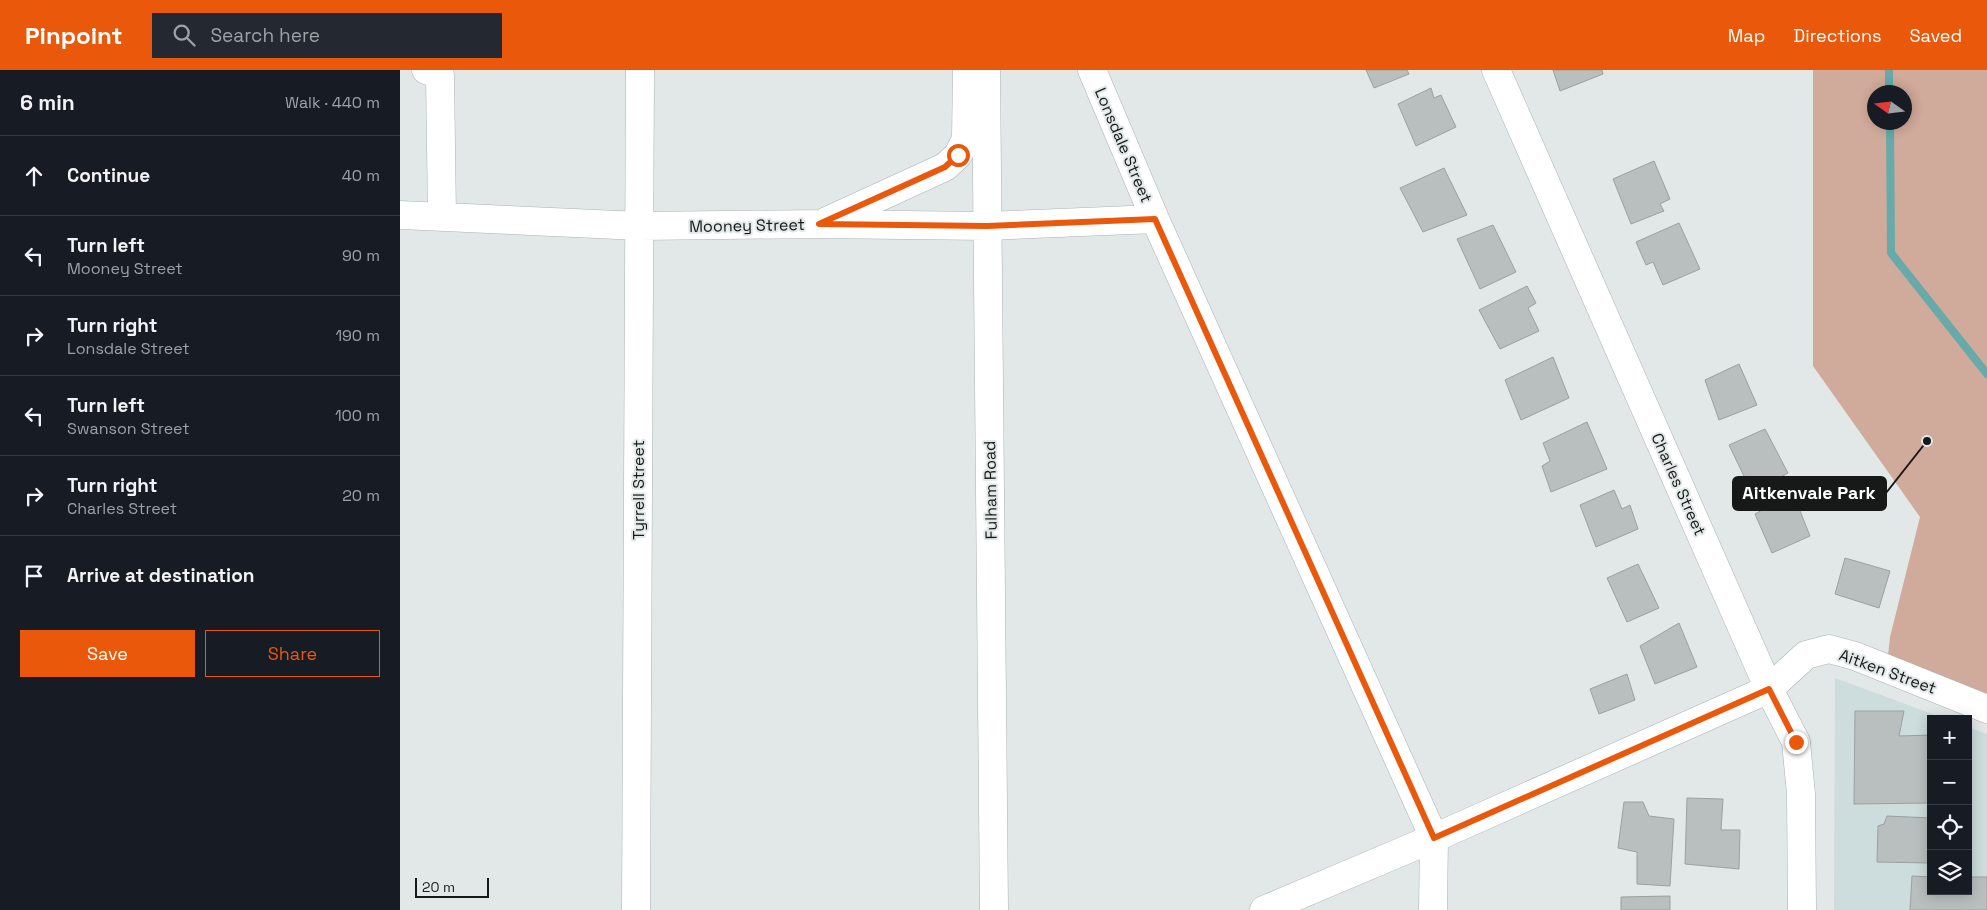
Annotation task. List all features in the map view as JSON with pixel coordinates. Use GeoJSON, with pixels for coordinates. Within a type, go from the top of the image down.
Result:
{"type":"FeatureCollection","features":[{"type":"Feature","properties":{"kind":"street"},"geometry":{"type":"LineString","coordinates":[[426,70],[440,75],[442,217]]}},
{"type":"Feature","properties":{"kind":"street","name":"Tyrrell Street"},"geometry":{"type":"LineString","coordinates":[[636,910],[640,70]]}},
{"type":"Feature","properties":{"kind":"street"},"geometry":{"type":"LineString","coordinates":[[819,224],[945,167],[958,155],[966,139],[967,70]]}},
{"type":"Feature","properties":{"kind":"street","name":"Fulham Road"},"geometry":{"type":"LineString","coordinates":[[986,70],[994,910]]}},
{"type":"Feature","properties":{"kind":"street","name":"Lonsdale Street"},"geometry":{"type":"LineString","coordinates":[[1092,70],[1155,219],[1434,838],[1433,910]]}},
{"type":"Feature","properties":{"kind":"street","name":"Charles Street"},"geometry":{"type":"LineString","coordinates":[[1496,70],[1769,689],[1796,742],[1801,794],[1802,910]]}},
{"type":"Feature","properties":{"kind":"street","name":"Mooney Street"},"geometry":{"type":"LineString","coordinates":[[400,215],[640,226],[819,224],[987,226],[1155,219]]}},
{"type":"Feature","properties":{"kind":"street","name":"Aitken Street"},"geometry":{"type":"LineString","coordinates":[[1264,910],[1434,838],[1769,689],[1806,655],[1829,649],[1855,656],[1987,709]]}},
{"type":"Feature","properties":{"kind":"shaded area"},"geometry":{"type":"Polygon","coordinates":[[[1813,70],[1987,70],[1987,698],[1888,656],[1890,637],[1920,517],[1813,366],[1813,70]]]}},
{"type":"Feature","properties":{"kind":"shaded area"},"geometry":{"type":"Polygon","coordinates":[[[1835,678],[1935,715],[1927,715],[1927,895],[1972,895],[1972,728],[1987,734],[1987,910],[1834,910],[1835,678]]]}},
{"type":"Feature","properties":{"kind":"building"},"geometry":{"type":"Polygon","coordinates":[[[1366,70],[1407,70],[1409,74],[1374,88],[1366,70]]]}},
{"type":"Feature","properties":{"kind":"building"},"geometry":{"type":"Polygon","coordinates":[[[1553,70],[1602,70],[1603,74],[1560,91],[1553,70]]]}},
{"type":"Feature","properties":{"kind":"building"},"geometry":{"type":"Polygon","coordinates":[[[1431,88],[1434,98],[1441,95],[1456,127],[1416,146],[1398,104],[1431,88]]]}},
{"type":"Feature","properties":{"kind":"building"},"geometry":{"type":"Polygon","coordinates":[[[1654,161],[1670,199],[1660,204],[1664,211],[1631,224],[1613,179],[1654,161]]]}},
{"type":"Feature","properties":{"kind":"building"},"geometry":{"type":"Polygon","coordinates":[[[1444,168],[1467,215],[1423,232],[1400,188],[1444,168]]]}},
{"type":"Feature","properties":{"kind":"building"},"geometry":{"type":"Polygon","coordinates":[[[1679,223],[1700,269],[1663,285],[1653,262],[1646,265],[1636,242],[1679,223]]]}},
{"type":"Feature","properties":{"kind":"building"},"geometry":{"type":"Polygon","coordinates":[[[1493,225],[1516,272],[1480,289],[1457,239],[1493,225]]]}},
{"type":"Feature","properties":{"kind":"building"},"geometry":{"type":"Polygon","coordinates":[[[1527,286],[1536,303],[1528,308],[1539,331],[1500,349],[1479,310],[1527,286]]]}},
{"type":"Feature","properties":{"kind":"building"},"geometry":{"type":"Polygon","coordinates":[[[1553,357],[1569,398],[1521,420],[1505,380],[1553,357]]]}},
{"type":"Feature","properties":{"kind":"building"},"geometry":{"type":"Polygon","coordinates":[[[1739,364],[1757,405],[1719,420],[1705,380],[1739,364]]]}},
{"type":"Feature","properties":{"kind":"building"},"geometry":{"type":"Polygon","coordinates":[[[1587,422],[1607,469],[1551,492],[1542,466],[1550,461],[1543,443],[1587,422]]]}},
{"type":"Feature","properties":{"kind":"building"},"geometry":{"type":"Polygon","coordinates":[[[1765,429],[1788,473],[1752,493],[1729,445],[1765,429]]]}},
{"type":"Feature","properties":{"kind":"building"},"geometry":{"type":"Polygon","coordinates":[[[1614,490],[1622,509],[1630,505],[1638,529],[1596,547],[1580,505],[1614,490]]]}},
{"type":"Feature","properties":{"kind":"building"},"geometry":{"type":"Polygon","coordinates":[[[1793,493],[1810,536],[1772,553],[1755,514],[1793,493]]]}},
{"type":"Feature","properties":{"kind":"building"},"geometry":{"type":"Polygon","coordinates":[[[1845,558],[1890,571],[1879,608],[1835,594],[1845,558]]]}},
{"type":"Feature","properties":{"kind":"building"},"geometry":{"type":"Polygon","coordinates":[[[1638,564],[1659,608],[1627,622],[1607,578],[1638,564]]]}},
{"type":"Feature","properties":{"kind":"building"},"geometry":{"type":"Polygon","coordinates":[[[1679,623],[1697,667],[1655,684],[1640,646],[1679,623]]]}},
{"type":"Feature","properties":{"kind":"building"},"geometry":{"type":"Polygon","coordinates":[[[1627,674],[1635,700],[1599,714],[1590,689],[1627,674]]]}},
{"type":"Feature","properties":{"kind":"building"},"geometry":{"type":"Polygon","coordinates":[[[1855,711],[1904,711],[1899,736],[1927,735],[1927,803],[1854,804],[1855,711]]]}},
{"type":"Feature","properties":{"kind":"building"},"geometry":{"type":"Polygon","coordinates":[[[1687,798],[1723,799],[1721,830],[1740,830],[1739,869],[1685,864],[1687,798]]]}},
{"type":"Feature","properties":{"kind":"building"},"geometry":{"type":"Polygon","coordinates":[[[1624,802],[1643,802],[1649,816],[1674,819],[1670,886],[1637,884],[1637,852],[1618,848],[1624,802]]]}},
{"type":"Feature","properties":{"kind":"building"},"geometry":{"type":"Polygon","coordinates":[[[1887,816],[1927,818],[1927,863],[1877,862],[1878,826],[1884,824],[1887,816]]]}},
{"type":"Feature","properties":{"kind":"building"},"geometry":{"type":"Polygon","coordinates":[[[1912,876],[1927,877],[1927,895],[1972,895],[1972,877],[1987,877],[1987,910],[1910,910],[1912,876]]]}},
{"type":"Feature","properties":{"kind":"building"},"geometry":{"type":"Polygon","coordinates":[[[1670,896],[1670,910],[1621,910],[1621,897],[1670,896]]]}},
{"type":"Feature","properties":{"kind":"waterway"},"geometry":{"type":"LineString","coordinates":[[1889,70],[1889,85]]}},
{"type":"Feature","properties":{"kind":"waterway"},"geometry":{"type":"LineString","coordinates":[[1890,130],[1891,253],[1987,374]]}},
{"type":"Feature","properties":{"kind":"place","name":"Aitkenvale Park"},"geometry":{"type":"Point","coordinates":[1927,441]}},
{"type":"Feature","properties":{"kind":"route"},"geometry":{"type":"LineString","coordinates":[[958,155],[945,167],[819,224],[987,226],[1155,219],[1434,838],[1769,689],[1796,742]]}}]}
